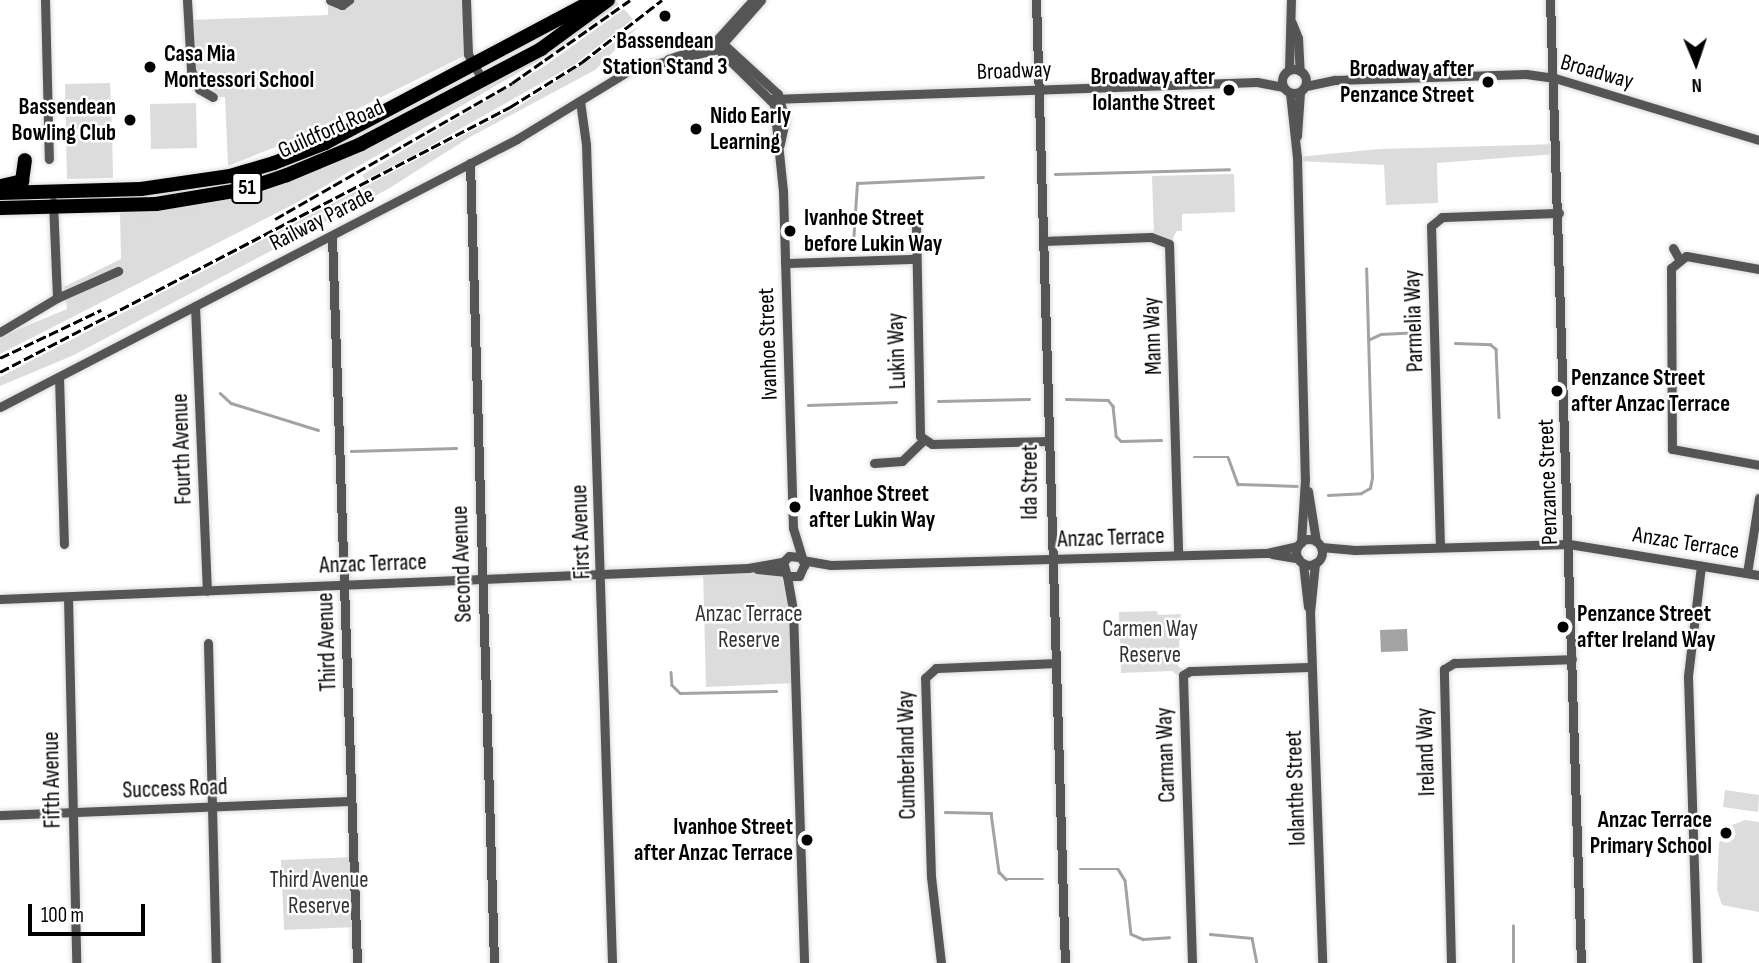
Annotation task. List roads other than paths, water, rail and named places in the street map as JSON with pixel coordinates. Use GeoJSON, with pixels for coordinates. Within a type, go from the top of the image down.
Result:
{"type":"FeatureCollection","features":[{"type":"Feature","properties":{"kind":"highway","name":"Guildford Road"},"geometry":{"type":"LineString","coordinates":[[0,208],[53,198],[179,184],[274,163],[325,143],[594,0]]}},
{"type":"Feature","properties":{"kind":"highway","name":"Guildford Road"},"geometry":{"type":"LineString","coordinates":[[0,193],[156,204],[246,189],[361,144],[564,34],[608,0]]}},
{"type":"Feature","properties":{"kind":"highway"},"geometry":{"type":"LineString","coordinates":[[0,186],[22,181],[25,160]]}},
{"type":"Feature","properties":{"kind":"street"},"geometry":{"type":"LineString","coordinates":[[45,0],[49,159]]}},
{"type":"Feature","properties":{"kind":"street"},"geometry":{"type":"LineString","coordinates":[[187,0],[189,64],[200,89],[214,97]]}},
{"type":"Feature","properties":{"kind":"street"},"geometry":{"type":"LineString","coordinates":[[330,0],[342,5],[349,0]]}},
{"type":"Feature","properties":{"kind":"street"},"geometry":{"type":"LineString","coordinates":[[466,0],[468,54],[482,79]]}},
{"type":"Feature","properties":{"kind":"street"},"geometry":{"type":"LineString","coordinates":[[718,44],[753,0]]}},
{"type":"Feature","properties":{"kind":"street"},"geometry":{"type":"LineString","coordinates":[[718,44],[761,0]]}},
{"type":"Feature","properties":{"kind":"street","name":"Ida Street"},"geometry":{"type":"LineString","coordinates":[[1036,0],[1049,441],[1052,663],[1065,963]]}},
{"type":"Feature","properties":{"kind":"street","name":"Iolanthe Street"},"geometry":{"type":"LineString","coordinates":[[1291,0],[1306,479],[1318,552],[1310,612],[1322,963]]}},
{"type":"Feature","properties":{"kind":"street","name":"Penzance Street"},"geometry":{"type":"LineString","coordinates":[[1550,0],[1555,78],[1581,963]]}},
{"type":"Feature","properties":{"kind":"street","name":"Iolanthe Street"},"geometry":{"type":"LineString","coordinates":[[1292,23],[1298,38],[1303,73],[1292,84]]}},
{"type":"Feature","properties":{"kind":"street"},"geometry":{"type":"LineString","coordinates":[[718,44],[772,85],[776,98]]}},
{"type":"Feature","properties":{"kind":"street","name":"Railway Parade"},"geometry":{"type":"LineString","coordinates":[[0,407],[470,163],[630,70],[718,44]]}},
{"type":"Feature","properties":{"kind":"street","name":"Broadway"},"geometry":{"type":"LineString","coordinates":[[1292,84],[1303,73],[1335,80]]}},
{"type":"Feature","properties":{"kind":"street","name":"Broadway"},"geometry":{"type":"LineString","coordinates":[[776,98],[1258,82],[1292,84],[1335,80],[1526,74],[1555,78],[1759,140]]}},
{"type":"Feature","properties":{"kind":"street","name":"Ivanhoe Street"},"geometry":{"type":"LineString","coordinates":[[776,98],[785,263],[793,528],[801,559],[801,574]]}},
{"type":"Feature","properties":{"kind":"street","name":"First Avenue"},"geometry":{"type":"LineString","coordinates":[[580,101],[585,117],[602,574],[612,963]]}},
{"type":"Feature","properties":{"kind":"street","name":"Second Avenue"},"geometry":{"type":"LineString","coordinates":[[470,163],[494,963]]}},
{"type":"Feature","properties":{"kind":"street"},"geometry":{"type":"LineString","coordinates":[[53,198],[57,298]]}},
{"type":"Feature","properties":{"kind":"street","name":"Parmelia Way"},"geometry":{"type":"LineString","coordinates":[[1440,547],[1430,226],[1443,217],[1559,214]]}},
{"type":"Feature","properties":{"kind":"street","name":"Lukin Way"},"geometry":{"type":"LineString","coordinates":[[916,226],[913,259],[923,440]]}},
{"type":"Feature","properties":{"kind":"street","name":"Third Avenue"},"geometry":{"type":"LineString","coordinates":[[332,236],[357,963]]}},
{"type":"Feature","properties":{"kind":"street","name":"Mann Way"},"geometry":{"type":"LineString","coordinates":[[1043,240],[1151,237],[1169,244],[1178,555]]}},
{"type":"Feature","properties":{"kind":"street"},"geometry":{"type":"LineString","coordinates":[[1673,248],[1679,259]]}},
{"type":"Feature","properties":{"kind":"street"},"geometry":{"type":"LineString","coordinates":[[785,263],[913,259]]}},
{"type":"Feature","properties":{"kind":"street"},"geometry":{"type":"LineString","coordinates":[[1679,259],[1759,269]]}},
{"type":"Feature","properties":{"kind":"street"},"geometry":{"type":"LineString","coordinates":[[1679,259],[1671,268],[1672,449],[1759,465]]}},
{"type":"Feature","properties":{"kind":"street"},"geometry":{"type":"LineString","coordinates":[[0,332],[57,298],[118,271]]}},
{"type":"Feature","properties":{"kind":"street","name":"Fourth Avenue"},"geometry":{"type":"LineString","coordinates":[[195,306],[207,591]]}},
{"type":"Feature","properties":{"kind":"street"},"geometry":{"type":"LineString","coordinates":[[59,377],[64,544]]}},
{"type":"Feature","properties":{"kind":"street"},"geometry":{"type":"LineString","coordinates":[[874,463],[902,461],[923,440],[932,444],[1049,441]]}},
{"type":"Feature","properties":{"kind":"street","name":"Iolanthe Street"},"geometry":{"type":"LineString","coordinates":[[1306,479],[1299,544],[1310,612]]}},
{"type":"Feature","properties":{"kind":"street"},"geometry":{"type":"LineString","coordinates":[[1747,573],[1759,498]]}},
{"type":"Feature","properties":{"kind":"street","name":"Ivanhoe Street"},"geometry":{"type":"LineString","coordinates":[[786,574],[785,560],[793,528]]}},
{"type":"Feature","properties":{"kind":"street","name":"Anzac Terrace"},"geometry":{"type":"LineString","coordinates":[[0,600],[748,568],[801,559],[831,565],[1050,559],[1266,552],[1299,544],[1318,552]]}},
{"type":"Feature","properties":{"kind":"street","name":"Anzac Terrace"},"geometry":{"type":"LineString","coordinates":[[1266,552],[1301,561],[1318,552],[1569,544],[1759,575]]}},
{"type":"Feature","properties":{"kind":"street","name":"Anzac Terrace"},"geometry":{"type":"LineString","coordinates":[[748,568],[801,574],[831,565]]}},
{"type":"Feature","properties":{"kind":"street"},"geometry":{"type":"LineString","coordinates":[[1697,963],[1688,676],[1701,566]]}},
{"type":"Feature","properties":{"kind":"street"},"geometry":{"type":"LineString","coordinates":[[786,574],[793,610],[804,963]]}},
{"type":"Feature","properties":{"kind":"street"},"geometry":{"type":"LineString","coordinates":[[793,610],[801,574]]}},
{"type":"Feature","properties":{"kind":"street","name":"Fifth Avenue"},"geometry":{"type":"LineString","coordinates":[[68,597],[76,963]]}},
{"type":"Feature","properties":{"kind":"street"},"geometry":{"type":"LineString","coordinates":[[208,643],[216,963]]}},
{"type":"Feature","properties":{"kind":"street","name":"Ireland Way"},"geometry":{"type":"LineString","coordinates":[[1451,963],[1444,669],[1454,663],[1572,659]]}},
{"type":"Feature","properties":{"kind":"street","name":"Cumberland Way"},"geometry":{"type":"LineString","coordinates":[[942,963],[931,877],[925,678],[936,668],[1052,663]]}},
{"type":"Feature","properties":{"kind":"street","name":"Carman Way"},"geometry":{"type":"LineString","coordinates":[[1192,963],[1183,675],[1190,671],[1311,667]]}},
{"type":"Feature","properties":{"kind":"street","name":"Success Road"},"geometry":{"type":"LineString","coordinates":[[0,815],[351,801]]}},
{"type":"Feature","properties":{"kind":"waterway"},"geometry":{"type":"LineString","coordinates":[[1055,174],[1229,169]]}},
{"type":"Feature","properties":{"kind":"waterway"},"geometry":{"type":"LineString","coordinates":[[853,243],[857,183],[983,177]]}},
{"type":"Feature","properties":{"kind":"waterway"},"geometry":{"type":"LineString","coordinates":[[1328,495],[1361,493],[1370,488],[1372,478],[1366,269]]}},
{"type":"Feature","properties":{"kind":"waterway"},"geometry":{"type":"LineString","coordinates":[[1368,340],[1381,334],[1415,332]]}},
{"type":"Feature","properties":{"kind":"waterway"},"geometry":{"type":"LineString","coordinates":[[1455,343],[1490,344],[1496,349],[1499,417]]}},
{"type":"Feature","properties":{"kind":"waterway"},"geometry":{"type":"LineString","coordinates":[[220,393],[231,403],[318,430]]}},
{"type":"Feature","properties":{"kind":"waterway"},"geometry":{"type":"LineString","coordinates":[[938,401],[1029,399]]}},
{"type":"Feature","properties":{"kind":"waterway"},"geometry":{"type":"LineString","coordinates":[[1066,399],[1108,400],[1113,406],[1116,436],[1121,441],[1161,440]]}},
{"type":"Feature","properties":{"kind":"waterway"},"geometry":{"type":"LineString","coordinates":[[808,405],[896,402]]}},
{"type":"Feature","properties":{"kind":"waterway"},"geometry":{"type":"LineString","coordinates":[[351,451],[456,448]]}},
{"type":"Feature","properties":{"kind":"waterway"},"geometry":{"type":"LineString","coordinates":[[1194,457],[1228,457],[1238,484],[1297,486]]}},
{"type":"Feature","properties":{"kind":"waterway"},"geometry":{"type":"LineString","coordinates":[[671,672],[672,685],[680,693],[776,691]]}},
{"type":"Feature","properties":{"kind":"waterway"},"geometry":{"type":"LineString","coordinates":[[945,812],[991,813],[999,872],[1006,879],[1043,879]]}},
{"type":"Feature","properties":{"kind":"waterway"},"geometry":{"type":"LineString","coordinates":[[1080,869],[1118,869],[1125,880],[1131,934],[1143,939],[1169,937]]}},
{"type":"Feature","properties":{"kind":"waterway"},"geometry":{"type":"LineString","coordinates":[[1513,926],[1513,963]]}},
{"type":"Feature","properties":{"kind":"waterway"},"geometry":{"type":"LineString","coordinates":[[1210,934],[1252,938],[1257,963]]}},
{"type":"Feature","properties":{"kind":"railway"},"geometry":{"type":"LineString","coordinates":[[275,219],[512,83],[630,0]]}},
{"type":"Feature","properties":{"kind":"railway"},"geometry":{"type":"LineString","coordinates":[[0,372],[510,107],[582,62],[662,0]]}},
{"type":"Feature","properties":{"kind":"railway"},"geometry":{"type":"LineString","coordinates":[[0,358],[101,310]]}},
{"type":"Feature","properties":{"kind":"place","name":"Bassendean Station Stand 3"},"geometry":{"type":"Point","coordinates":[665,16]}},
{"type":"Feature","properties":{"kind":"place","name":"Casa Mia Montessori School"},"geometry":{"type":"Point","coordinates":[150,67]}},
{"type":"Feature","properties":{"kind":"place","name":"Broadway after Penzance Street"},"geometry":{"type":"Point","coordinates":[1488,82]}},
{"type":"Feature","properties":{"kind":"place","name":"Broadway after Iolanthe Street"},"geometry":{"type":"Point","coordinates":[1229,90]}},
{"type":"Feature","properties":{"kind":"place","name":"Bassendean Bowling Club"},"geometry":{"type":"Point","coordinates":[130,120]}},
{"type":"Feature","properties":{"kind":"place","name":"Nido Early Learning"},"geometry":{"type":"Point","coordinates":[696,129]}},
{"type":"Feature","properties":{"kind":"place","name":"Ivanhoe Street before Lukin Way"},"geometry":{"type":"Point","coordinates":[790,231]}},
{"type":"Feature","properties":{"kind":"place","name":"Penzance Street after Anzac Terrace"},"geometry":{"type":"Point","coordinates":[1557,391]}},
{"type":"Feature","properties":{"kind":"place","name":"Ivanhoe Street after Lukin Way"},"geometry":{"type":"Point","coordinates":[795,507]}},
{"type":"Feature","properties":{"kind":"place","name":"Penzance Street after Ireland Way"},"geometry":{"type":"Point","coordinates":[1563,627]}},
{"type":"Feature","properties":{"kind":"place","name":"Anzac Terrace Primary School"},"geometry":{"type":"Point","coordinates":[1726,833]}},
{"type":"Feature","properties":{"kind":"place","name":"Ivanhoe Street after Anzac Terrace"},"geometry":{"type":"Point","coordinates":[807,840]}},
{"type":"Feature","properties":{"kind":"park label","name":"Anzac Terrace Reserve"},"geometry":{"type":"Point","coordinates":[749,627]}},
{"type":"Feature","properties":{"kind":"park label","name":"Carmen Way Reserve"},"geometry":{"type":"Point","coordinates":[1150,642]}},
{"type":"Feature","properties":{"kind":"park label","name":"Third Avenue Reserve"},"geometry":{"type":"Point","coordinates":[319,893]}}]}
